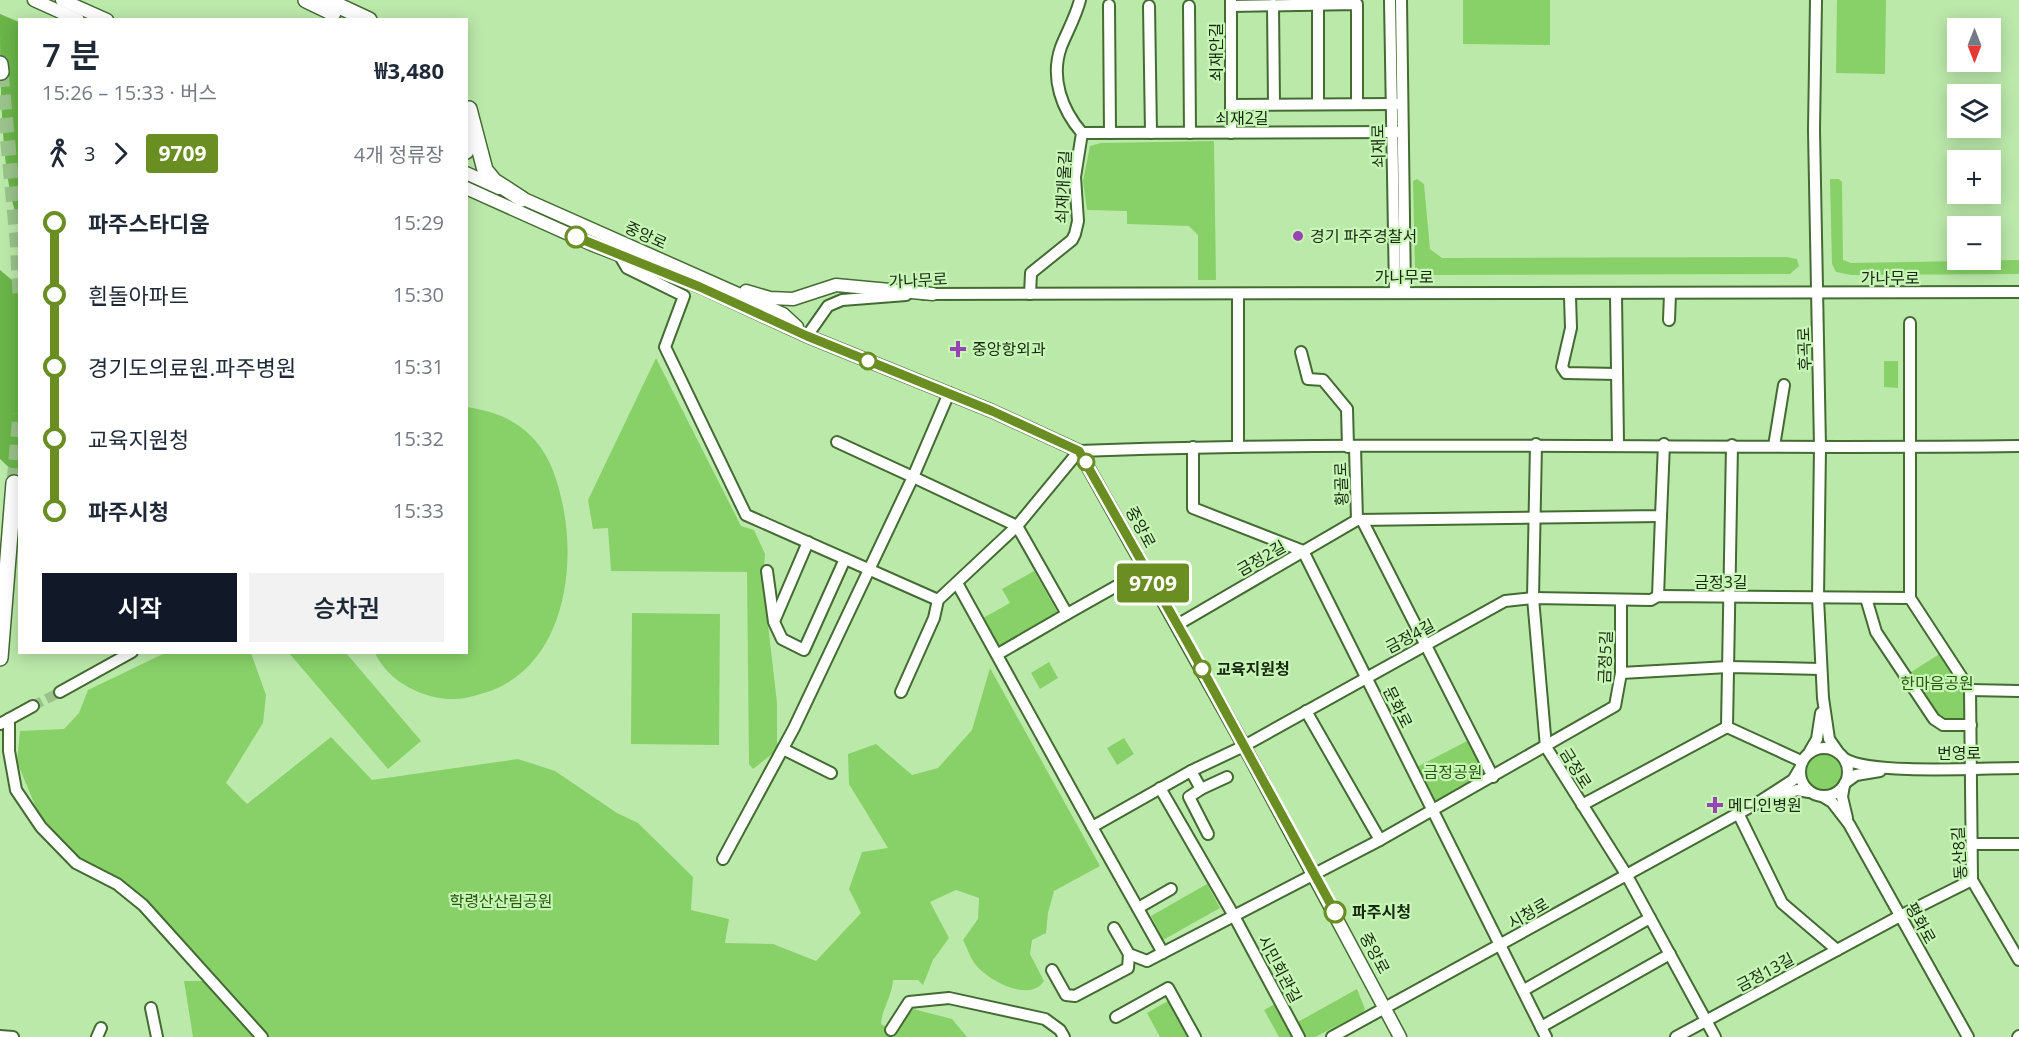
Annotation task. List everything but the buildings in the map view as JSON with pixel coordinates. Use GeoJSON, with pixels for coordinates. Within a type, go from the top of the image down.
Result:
{"type":"FeatureCollection","features":[{"type":"Feature","properties":{"kind":"highway"},"geometry":{"type":"LineString","coordinates":[[306,0],[344,18]]}},
{"type":"Feature","properties":{"kind":"highway"},"geometry":{"type":"LineString","coordinates":[[326,0],[365,18]]}},
{"type":"Feature","properties":{"kind":"highway"},"geometry":{"type":"LineString","coordinates":[[0,64],[1,72]]}},
{"type":"Feature","properties":{"kind":"highway"},"geometry":{"type":"LineString","coordinates":[[468,104],[471,131],[468,144]]}},
{"type":"Feature","properties":{"kind":"highway"},"geometry":{"type":"LineString","coordinates":[[468,104],[485,170],[494,181],[522,199]]}},
{"type":"Feature","properties":{"kind":"highway"},"geometry":{"type":"LineString","coordinates":[[0,657],[14,483]]}},
{"type":"Feature","properties":{"kind":"main road"},"geometry":{"type":"LineString","coordinates":[[34,0],[74,18]]}},
{"type":"Feature","properties":{"kind":"main road"},"geometry":{"type":"LineString","coordinates":[[62,0],[102,18]]}},
{"type":"Feature","properties":{"kind":"main road","name":"중앙로"},"geometry":{"type":"LineString","coordinates":[[468,173],[783,314],[807,336]]}},
{"type":"Feature","properties":{"kind":"main road","name":"중앙로"},"geometry":{"type":"LineString","coordinates":[[468,189],[620,256],[700,287],[807,336],[949,393],[1079,451],[1244,746],[1400,1037]]}},
{"type":"Feature","properties":{"kind":"main road"},"geometry":{"type":"LineString","coordinates":[[693,274],[770,298],[793,299],[836,285],[933,294]]}},
{"type":"Feature","properties":{"kind":"street","name":"쇠재개울길"},"geometry":{"type":"LineString","coordinates":[[1030,294],[1031,273],[1072,240],[1078,221],[1075,177],[1082,134],[1072,121],[1058,88],[1057,78],[1060,50],[1080,0]]}},
{"type":"Feature","properties":{"kind":"street","name":"쇠재로"},"geometry":{"type":"LineString","coordinates":[[1390,0],[1397,104]]}},
{"type":"Feature","properties":{"kind":"street"},"geometry":{"type":"LineString","coordinates":[[1400,292],[1397,104],[1401,0]]}},
{"type":"Feature","properties":{"kind":"street","name":"후곡로"},"geometry":{"type":"LineString","coordinates":[[1816,0],[1814,130],[1820,447],[1818,598],[1823,698]]}},
{"type":"Feature","properties":{"kind":"street","name":"쇠재안길"},"geometry":{"type":"LineString","coordinates":[[1231,133],[1231,3],[1273,5],[1357,2],[1357,104]]}},
{"type":"Feature","properties":{"kind":"street"},"geometry":{"type":"LineString","coordinates":[[1318,4],[1318,104]]}},
{"type":"Feature","properties":{"kind":"street"},"geometry":{"type":"LineString","coordinates":[[1109,5],[1110,134]]}},
{"type":"Feature","properties":{"kind":"street"},"geometry":{"type":"LineString","coordinates":[[1273,5],[1275,104]]}},
{"type":"Feature","properties":{"kind":"street"},"geometry":{"type":"LineString","coordinates":[[1149,6],[1150,133]]}},
{"type":"Feature","properties":{"kind":"street","name":"쇠재안길"},"geometry":{"type":"LineString","coordinates":[[1189,6],[1190,133]]}},
{"type":"Feature","properties":{"kind":"street","name":"쇠재안길"},"geometry":{"type":"LineString","coordinates":[[1231,105],[1397,104]]}},
{"type":"Feature","properties":{"kind":"street","name":"쇠재2길"},"geometry":{"type":"LineString","coordinates":[[1082,134],[1397,132]]}},
{"type":"Feature","properties":{"kind":"street"},"geometry":{"type":"LineString","coordinates":[[620,256],[627,268],[684,296],[665,346],[746,515],[938,600]]}},
{"type":"Feature","properties":{"kind":"street","name":"가나무로"},"geometry":{"type":"LineString","coordinates":[[807,336],[828,306],[842,300],[933,294],[1238,296],[1400,292],[1616,295],[2019,292]]}},
{"type":"Feature","properties":{"kind":"street"},"geometry":{"type":"LineString","coordinates":[[1670,294],[1670,320]]}},
{"type":"Feature","properties":{"kind":"street"},"geometry":{"type":"LineString","coordinates":[[1616,295],[1618,444]]}},
{"type":"Feature","properties":{"kind":"street"},"geometry":{"type":"LineString","coordinates":[[1238,296],[1238,447]]}},
{"type":"Feature","properties":{"kind":"street"},"geometry":{"type":"LineString","coordinates":[[1570,297],[1571,328],[1562,367],[1566,373],[1617,374]]}},
{"type":"Feature","properties":{"kind":"street"},"geometry":{"type":"LineString","coordinates":[[1910,323],[1910,598],[1970,690],[2019,691]]}},
{"type":"Feature","properties":{"kind":"street","name":"황골로"},"geometry":{"type":"LineString","coordinates":[[1301,352],[1308,379],[1323,380],[1347,409],[1359,520]]}},
{"type":"Feature","properties":{"kind":"street"},"geometry":{"type":"LineString","coordinates":[[1774,446],[1784,385]]}},
{"type":"Feature","properties":{"kind":"street"},"geometry":{"type":"LineString","coordinates":[[723,859],[783,749],[913,477],[949,393]]}},
{"type":"Feature","properties":{"kind":"street"},"geometry":{"type":"LineString","coordinates":[[837,442],[1017,526],[1067,614]]}},
{"type":"Feature","properties":{"kind":"street"},"geometry":{"type":"LineString","coordinates":[[901,692],[934,618],[938,600],[1017,526],[1079,451],[1192,447],[1536,444],[1820,447],[2019,446]]}},
{"type":"Feature","properties":{"kind":"street","name":"금정로"},"geometry":{"type":"LineString","coordinates":[[1536,444],[1533,598],[1546,747],[1626,874],[1715,1037]]}},
{"type":"Feature","properties":{"kind":"street"},"geometry":{"type":"LineString","coordinates":[[1658,597],[1664,444]]}},
{"type":"Feature","properties":{"kind":"street"},"geometry":{"type":"LineString","coordinates":[[1727,727],[1732,445]]}},
{"type":"Feature","properties":{"kind":"street"},"geometry":{"type":"LineString","coordinates":[[1192,447],[1193,508],[1304,551]]}},
{"type":"Feature","properties":{"kind":"street","name":"금정2길"},"geometry":{"type":"LineString","coordinates":[[1177,625],[1359,520],[1661,516]]}},
{"type":"Feature","properties":{"kind":"street"},"geometry":{"type":"LineString","coordinates":[[1359,520],[1427,645],[1493,777]]}},
{"type":"Feature","properties":{"kind":"street"},"geometry":{"type":"LineString","coordinates":[[774,622],[808,542]]}},
{"type":"Feature","properties":{"kind":"street","name":"문화로"},"geometry":{"type":"LineString","coordinates":[[1304,551],[1544,1032]]}},
{"type":"Feature","properties":{"kind":"street"},"geometry":{"type":"LineString","coordinates":[[768,571],[774,622],[782,639],[804,650],[845,559]]}},
{"type":"Feature","properties":{"kind":"street"},"geometry":{"type":"LineString","coordinates":[[998,654],[1145,570]]}},
{"type":"Feature","properties":{"kind":"street"},"geometry":{"type":"LineString","coordinates":[[957,584],[1163,953]]}},
{"type":"Feature","properties":{"kind":"street","name":"금정3길"},"geometry":{"type":"LineString","coordinates":[[1533,598],[1651,600],[1658,597],[1910,598]]}},
{"type":"Feature","properties":{"kind":"street","name":"금정4길"},"geometry":{"type":"LineString","coordinates":[[1092,827],[1191,771],[1244,746],[1504,601],[1533,598]]}},
{"type":"Feature","properties":{"kind":"street"},"geometry":{"type":"LineString","coordinates":[[1866,598],[1876,632],[1934,719],[1943,725],[1971,725]]}},
{"type":"Feature","properties":{"kind":"street","name":"금정5길"},"geometry":{"type":"LineString","coordinates":[[1129,954],[1147,961],[1163,953],[1380,840],[1615,706],[1622,673],[1620,600]]}},
{"type":"Feature","properties":{"kind":"street"},"geometry":{"type":"LineString","coordinates":[[60,692],[128,654]]}},
{"type":"Feature","properties":{"kind":"street"},"geometry":{"type":"LineString","coordinates":[[1622,673],[1728,667],[1821,669]]}},
{"type":"Feature","properties":{"kind":"street","name":"동산8길"},"geometry":{"type":"LineString","coordinates":[[1970,690],[1972,880],[2019,960]]}},
{"type":"Feature","properties":{"kind":"street"},"geometry":{"type":"LineString","coordinates":[[1759,802],[1793,780],[1817,739],[1823,698]]}},
{"type":"Feature","properties":{"kind":"street"},"geometry":{"type":"LineString","coordinates":[[1823,698],[1829,739],[1848,769],[1842,797],[1849,824]]}},
{"type":"Feature","properties":{"kind":"street"},"geometry":{"type":"LineString","coordinates":[[33,706],[4,722],[16,790],[41,827],[76,863],[117,884],[143,905],[262,1037]]}},
{"type":"Feature","properties":{"kind":"street"},"geometry":{"type":"LineString","coordinates":[[1306,711],[1380,840]]}},
{"type":"Feature","properties":{"kind":"street"},"geometry":{"type":"LineString","coordinates":[[1727,727],[1800,765]]}},
{"type":"Feature","properties":{"kind":"street"},"geometry":{"type":"LineString","coordinates":[[1582,805],[1727,727]]}},
{"type":"Feature","properties":{"kind":"street"},"geometry":{"type":"LineString","coordinates":[[1810,751],[1824,747],[1855,765],[1898,768]]}},
{"type":"Feature","properties":{"kind":"street"},"geometry":{"type":"LineString","coordinates":[[783,749],[831,773]]}},
{"type":"Feature","properties":{"kind":"street"},"geometry":{"type":"LineString","coordinates":[[1800,765],[1801,782],[1809,792]]}},
{"type":"Feature","properties":{"kind":"street"},"geometry":{"type":"LineString","coordinates":[[1822,796],[1835,794],[1856,775],[1898,768]]}},
{"type":"Feature","properties":{"kind":"street","name":"번영로"},"geometry":{"type":"LineString","coordinates":[[1898,768],[2019,768]]}},
{"type":"Feature","properties":{"kind":"street"},"geometry":{"type":"LineString","coordinates":[[1191,771],[1201,789]]}},
{"type":"Feature","properties":{"kind":"street"},"geometry":{"type":"LineString","coordinates":[[1208,834],[1189,797],[1227,777]]}},
{"type":"Feature","properties":{"kind":"street","name":"시민회관길"},"geometry":{"type":"LineString","coordinates":[[1160,788],[1234,916],[1299,1037]]}},
{"type":"Feature","properties":{"kind":"street"},"geometry":{"type":"LineString","coordinates":[[1759,802],[1797,790],[1809,792],[1832,802],[1849,824]]}},
{"type":"Feature","properties":{"kind":"street","name":"시청로"},"geometry":{"type":"LineString","coordinates":[[1332,1037],[1759,802]]}},
{"type":"Feature","properties":{"kind":"street"},"geometry":{"type":"LineString","coordinates":[[1738,813],[1782,903],[1789,912],[1837,950]]}},
{"type":"Feature","properties":{"kind":"street","name":"평화로"},"geometry":{"type":"LineString","coordinates":[[1849,824],[1968,1037]]}},
{"type":"Feature","properties":{"kind":"street"},"geometry":{"type":"LineString","coordinates":[[1973,843],[2019,843]]}},
{"type":"Feature","properties":{"kind":"street","name":"금정13길"},"geometry":{"type":"LineString","coordinates":[[1676,1037],[1900,916],[1972,880]]}},
{"type":"Feature","properties":{"kind":"street"},"geometry":{"type":"LineString","coordinates":[[1138,908],[1171,889]]}},
{"type":"Feature","properties":{"kind":"street"},"geometry":{"type":"LineString","coordinates":[[1524,990],[1650,918]]}},
{"type":"Feature","properties":{"kind":"street"},"geometry":{"type":"LineString","coordinates":[[1052,970],[1066,995],[1075,996],[1128,968],[1129,954],[1114,928]]}},
{"type":"Feature","properties":{"kind":"street"},"geometry":{"type":"LineString","coordinates":[[1544,1032],[1670,954]]}},
{"type":"Feature","properties":{"kind":"street"},"geometry":{"type":"LineString","coordinates":[[1116,1017],[1168,988],[1195,1037]]}},
{"type":"Feature","properties":{"kind":"street"},"geometry":{"type":"LineString","coordinates":[[891,1030],[909,1002],[949,999],[1045,1019],[1060,1030],[1064,1037]]}},
{"type":"Feature","properties":{"kind":"street"},"geometry":{"type":"LineString","coordinates":[[152,1008],[157,1037]]}},
{"type":"Feature","properties":{"kind":"green space"},"geometry":{"type":"Polygon","coordinates":[[[1463,0],[1550,0],[1550,45],[1463,44],[1463,0]]]}},
{"type":"Feature","properties":{"kind":"green space"},"geometry":{"type":"Polygon","coordinates":[[[1837,0],[1886,0],[1885,74],[1836,73],[1837,0]]]}},
{"type":"Feature","properties":{"kind":"green space"},"geometry":{"type":"Polygon","coordinates":[[[0,14],[18,22],[18,218],[8,180],[1,92],[0,14]]]}},
{"type":"Feature","properties":{"kind":"green space"},"geometry":{"type":"Polygon","coordinates":[[[1214,141],[1216,280],[1198,280],[1198,235],[1189,226],[1127,224],[1127,211],[1087,210],[1083,181],[1090,146],[1101,143],[1214,141]]]}},
{"type":"Feature","properties":{"kind":"green space"},"geometry":{"type":"Polygon","coordinates":[[[1417,179],[1424,184],[1430,249],[1442,258],[1786,257],[1797,259],[1799,266],[1790,274],[1424,275],[1415,268],[1413,181],[1417,179]]]}},
{"type":"Feature","properties":{"kind":"green space"},"geometry":{"type":"Polygon","coordinates":[[[1830,179],[1839,179],[1842,182],[1843,260],[1851,263],[1947,261],[1947,270],[2001,270],[2001,260],[2019,260],[2019,274],[1851,275],[1836,272],[1832,264],[1830,179]]]}},
{"type":"Feature","properties":{"kind":"green space"},"geometry":{"type":"Polygon","coordinates":[[[0,270],[18,285],[18,476],[0,459],[0,270]]]}},
{"type":"Feature","properties":{"kind":"green space"},"geometry":{"type":"Polygon","coordinates":[[[656,358],[741,526],[754,530],[765,554],[763,581],[777,703],[777,750],[753,769],[749,764],[747,572],[611,571],[608,528],[593,529],[588,500],[656,358]]]}},
{"type":"Feature","properties":{"kind":"green space"},"geometry":{"type":"Polygon","coordinates":[[[1884,361],[1898,361],[1898,388],[1884,387],[1884,361]]]}},
{"type":"Feature","properties":{"kind":"green space"},"geometry":{"type":"Polygon","coordinates":[[[468,407],[493,413],[509,420],[538,443],[556,478],[563,506],[567,533],[564,589],[558,617],[547,642],[531,664],[510,681],[484,693],[465,698],[447,699],[416,691],[399,681],[385,669],[376,654],[468,654],[468,407]]]}},
{"type":"Feature","properties":{"kind":"green space"},"geometry":{"type":"Polygon","coordinates":[[[1034,571],[1058,613],[999,646],[983,618],[1010,603],[1002,589],[1034,571]]]}},
{"type":"Feature","properties":{"kind":"green space"},"geometry":{"type":"Polygon","coordinates":[[[632,613],[720,614],[719,745],[631,744],[632,613]]]}},
{"type":"Feature","properties":{"kind":"green space","name":"한마음공원"},"geometry":{"type":"Polygon","coordinates":[[[1941,653],[1966,691],[1968,723],[1945,723],[1937,717],[1908,674],[1941,653]]]}},
{"type":"Feature","properties":{"kind":"green space","name":"학령산산림공원"},"geometry":{"type":"Polygon","coordinates":[[[163,654],[251,654],[266,695],[263,723],[226,783],[247,804],[331,737],[372,780],[518,759],[555,771],[617,813],[638,823],[693,877],[691,910],[729,919],[725,943],[773,944],[816,961],[861,913],[849,889],[862,852],[888,848],[849,784],[848,754],[876,744],[912,775],[938,768],[972,730],[990,668],[1100,866],[1054,891],[1046,933],[1032,940],[1030,954],[1044,981],[1029,990],[1018,990],[997,981],[979,968],[972,959],[963,940],[978,919],[979,898],[956,890],[930,902],[949,938],[933,960],[923,985],[918,980],[893,980],[881,1024],[894,1031],[913,1009],[952,1019],[967,1037],[193,1037],[184,981],[204,981],[196,966],[134,894],[76,863],[42,822],[17,762],[20,731],[64,729],[79,713],[88,690],[163,654]]]}},
{"type":"Feature","properties":{"kind":"green space"},"geometry":{"type":"Polygon","coordinates":[[[290,654],[347,654],[421,741],[388,769],[290,654]]]}},
{"type":"Feature","properties":{"kind":"green space"},"geometry":{"type":"Polygon","coordinates":[[[1049,662],[1058,678],[1040,689],[1031,673],[1049,662]]]}},
{"type":"Feature","properties":{"kind":"green space"},"geometry":{"type":"Polygon","coordinates":[[[1124,738],[1134,754],[1117,765],[1107,748],[1124,738]]]}},
{"type":"Feature","properties":{"kind":"green space","name":"금정공원"},"geometry":{"type":"Polygon","coordinates":[[[1471,739],[1490,776],[1434,805],[1415,768],[1471,739]]]}},
{"type":"Feature","properties":{"kind":"green space"},"geometry":{"type":"Polygon","coordinates":[[[1823,754],[1836,759],[1841,772],[1836,785],[1823,790],[1810,785],[1805,772],[1810,759],[1823,754]]]}},
{"type":"Feature","properties":{"kind":"green space"},"geometry":{"type":"Polygon","coordinates":[[[1207,884],[1220,908],[1163,940],[1151,916],[1207,884]]]}},
{"type":"Feature","properties":{"kind":"green space"},"geometry":{"type":"Polygon","coordinates":[[[1357,989],[1365,1009],[1362,1013],[1315,1037],[1303,1037],[1296,1023],[1357,989]]]}},
{"type":"Feature","properties":{"kind":"green space"},"geometry":{"type":"Polygon","coordinates":[[[1168,1001],[1173,1004],[1192,1037],[1160,1037],[1147,1013],[1168,1001]]]}},
{"type":"Feature","properties":{"kind":"green space"},"geometry":{"type":"Polygon","coordinates":[[[1275,1004],[1293,1037],[1279,1037],[1264,1010],[1275,1004]]]}},
{"type":"Feature","properties":{"kind":"tunnel"},"geometry":{"type":"LineString","coordinates":[[1,72],[18,257]]}},
{"type":"Feature","properties":{"kind":"tunnel"},"geometry":{"type":"LineString","coordinates":[[14,483],[18,437]]}},
{"type":"Feature","properties":{"kind":"tunnel"},"geometry":{"type":"LineString","coordinates":[[33,706],[60,692]]}},
{"type":"Feature","properties":{"kind":"bus line","name":"9709"},"geometry":{"type":"LineString","coordinates":[[576,237],[700,287],[807,336],[992,411],[1079,451],[1190,647],[1335,912]]}},
{"type":"Feature","properties":{"kind":"place","name":"경기 파주경찰서"},"geometry":{"type":"Point","coordinates":[1298,236]}},
{"type":"Feature","properties":{"kind":"place","name":"중앙항외과"},"geometry":{"type":"Point","coordinates":[958,349]}},
{"type":"Feature","properties":{"kind":"place","name":"교육지원청"},"geometry":{"type":"Point","coordinates":[1202,669]}},
{"type":"Feature","properties":{"kind":"place","name":"메디인병원"},"geometry":{"type":"Point","coordinates":[1715,805]}},
{"type":"Feature","properties":{"kind":"place","name":"파주시청"},"geometry":{"type":"Point","coordinates":[1335,912]}}]}
